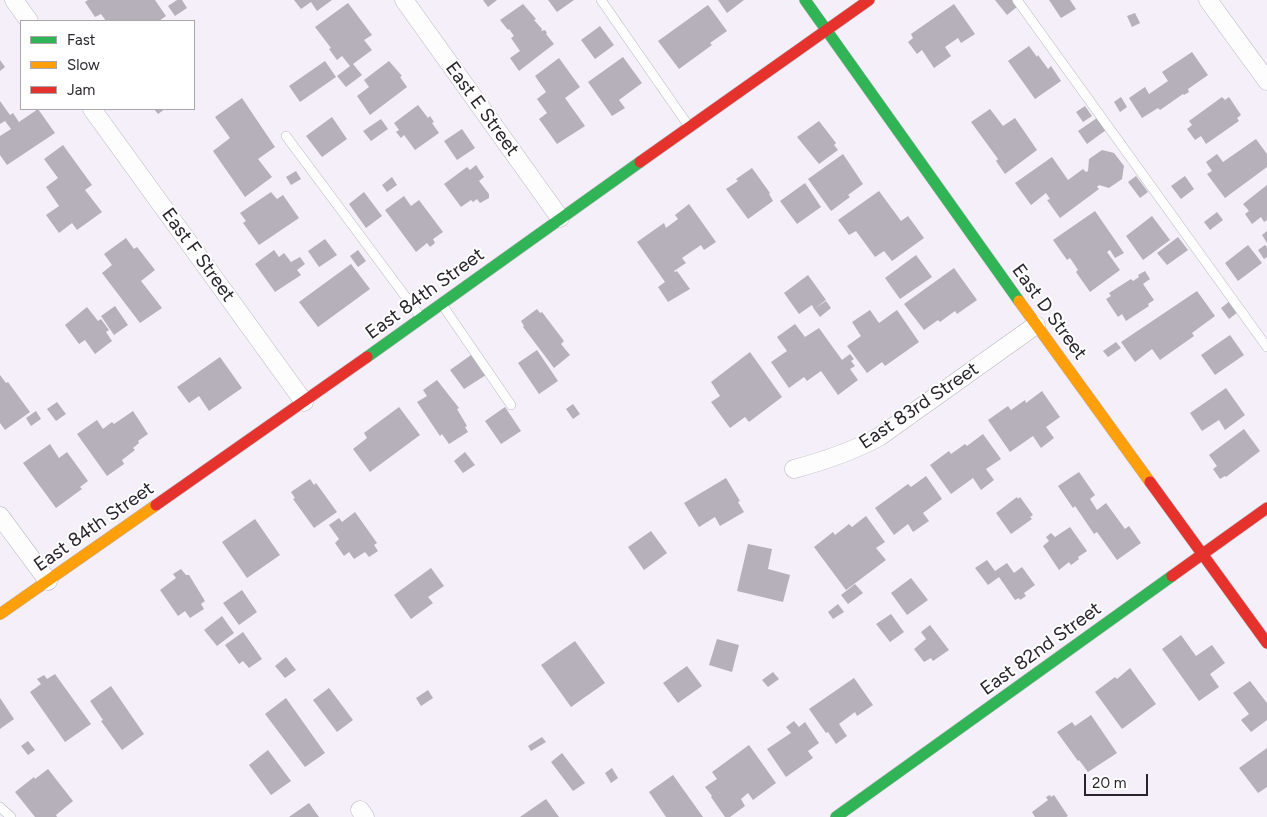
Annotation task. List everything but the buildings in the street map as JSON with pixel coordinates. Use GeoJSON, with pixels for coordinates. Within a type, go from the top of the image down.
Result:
{"type":"FeatureCollection","features":[{"type":"Feature","properties":{"kind":"street"},"geometry":{"type":"LineString","coordinates":[[14,0],[28,20]]}},
{"type":"Feature","properties":{"kind":"street","name":"East E Street"},"geometry":{"type":"LineString","coordinates":[[404,0],[560,218]]}},
{"type":"Feature","properties":{"kind":"street","name":"East D Street"},"geometry":{"type":"LineString","coordinates":[[805,0],[1036,325],[1267,643]]}},
{"type":"Feature","properties":{"kind":"street","name":"East 84th Street"},"geometry":{"type":"LineString","coordinates":[[0,614],[304,402],[560,218],[869,0]]}},
{"type":"Feature","properties":{"kind":"street"},"geometry":{"type":"LineString","coordinates":[[1208,0],[1267,81]]}},
{"type":"Feature","properties":{"kind":"street","name":"East F Street"},"geometry":{"type":"LineString","coordinates":[[93,110],[304,402]]}},
{"type":"Feature","properties":{"kind":"street","name":"East 83rd Street"},"geometry":{"type":"LineString","coordinates":[[794,469],[832,458],[879,437],[1036,325]]}},
{"type":"Feature","properties":{"kind":"street","name":"East 82nd Street"},"geometry":{"type":"LineString","coordinates":[[836,817],[1267,508]]}},
{"type":"Feature","properties":{"kind":"street"},"geometry":{"type":"LineString","coordinates":[[0,516],[48,581]]}},
{"type":"Feature","properties":{"kind":"lane"},"geometry":{"type":"LineString","coordinates":[[601,0],[690,127]]}},
{"type":"Feature","properties":{"kind":"lane"},"geometry":{"type":"LineString","coordinates":[[1017,0],[1267,347]]}},
{"type":"Feature","properties":{"kind":"lane"},"geometry":{"type":"LineString","coordinates":[[286,136],[421,318]]}},
{"type":"Feature","properties":{"kind":"lane"},"geometry":{"type":"LineString","coordinates":[[441,303],[511,405]]}},
{"type":"Feature","properties":{"kind":"lane"},"geometry":{"type":"LineString","coordinates":[[0,807],[11,817]]}},
{"type":"Feature","properties":{"kind":"traffic: fast"},"geometry":{"type":"LineString","coordinates":[[805,0],[1019,301]]}},
{"type":"Feature","properties":{"kind":"traffic: fast"},"geometry":{"type":"LineString","coordinates":[[367,357],[640,162]]}},
{"type":"Feature","properties":{"kind":"traffic: fast"},"geometry":{"type":"LineString","coordinates":[[836,817],[1172,576]]}},
{"type":"Feature","properties":{"kind":"traffic: slow"},"geometry":{"type":"LineString","coordinates":[[1019,301],[1150,482]]}},
{"type":"Feature","properties":{"kind":"traffic: slow"},"geometry":{"type":"LineString","coordinates":[[0,614],[156,505]]}},
{"type":"Feature","properties":{"kind":"traffic: jam"},"geometry":{"type":"LineString","coordinates":[[640,162],[869,0]]}},
{"type":"Feature","properties":{"kind":"traffic: jam"},"geometry":{"type":"LineString","coordinates":[[156,505],[367,357]]}},
{"type":"Feature","properties":{"kind":"traffic: jam"},"geometry":{"type":"LineString","coordinates":[[1150,482],[1267,643]]}},
{"type":"Feature","properties":{"kind":"traffic: jam"},"geometry":{"type":"LineString","coordinates":[[1172,576],[1267,508]]}}]}
